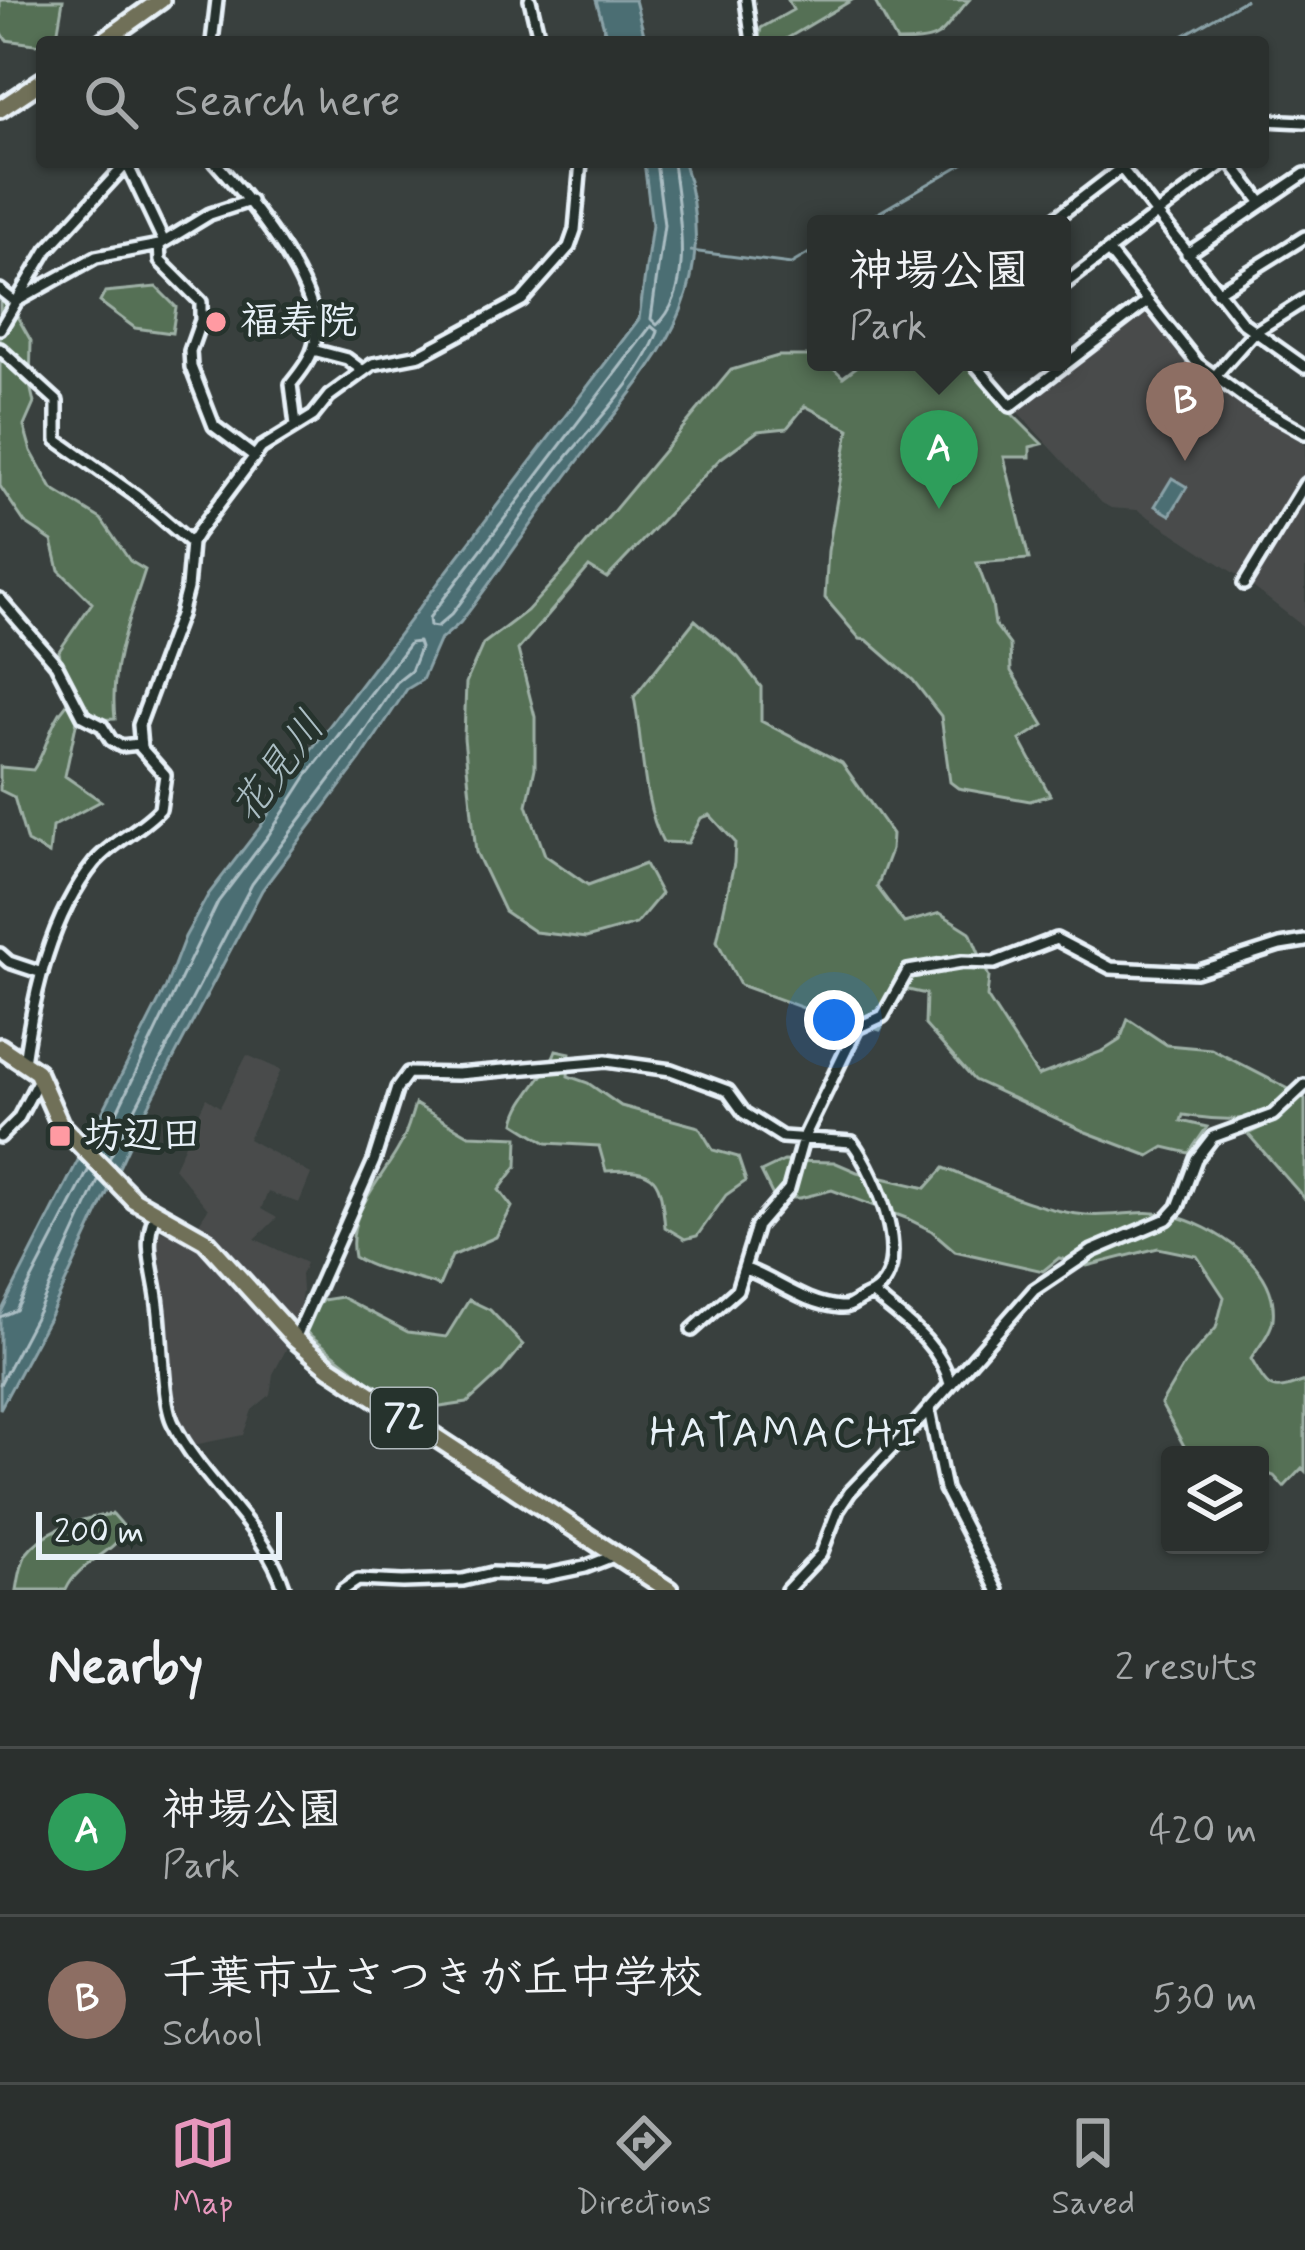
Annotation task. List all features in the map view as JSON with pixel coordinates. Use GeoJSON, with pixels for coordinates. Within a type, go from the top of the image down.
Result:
{"type":"FeatureCollection","features":[{"type":"Feature","properties":{"kind":"main road"},"geometry":{"type":"LineString","coordinates":[[110,36],[161,0]]}},
{"type":"Feature","properties":{"kind":"main road"},"geometry":{"type":"LineString","coordinates":[[0,109],[36,85]]}},
{"type":"Feature","properties":{"kind":"main road","name":"72"},"geometry":{"type":"LineString","coordinates":[[0,1047],[40,1076],[55,1115],[121,1186],[155,1215],[205,1240],[296,1339],[382,1404],[670,1590]]}},
{"type":"Feature","properties":{"kind":"street"},"geometry":{"type":"LineString","coordinates":[[213,36],[217,0]]}},
{"type":"Feature","properties":{"kind":"street"},"geometry":{"type":"LineString","coordinates":[[530,0],[539,36]]}},
{"type":"Feature","properties":{"kind":"street"},"geometry":{"type":"LineString","coordinates":[[746,0],[751,36]]}},
{"type":"Feature","properties":{"kind":"street"},"geometry":{"type":"LineString","coordinates":[[1269,121],[1305,122]]}},
{"type":"Feature","properties":{"kind":"street"},"geometry":{"type":"LineString","coordinates":[[1269,128],[1277,122]]}},
{"type":"Feature","properties":{"kind":"street"},"geometry":{"type":"LineString","coordinates":[[0,329],[47,250],[122,168]]}},
{"type":"Feature","properties":{"kind":"street"},"geometry":{"type":"LineString","coordinates":[[129,168],[161,243],[160,261],[200,302],[201,320],[190,358],[214,426],[254,456]]}},
{"type":"Feature","properties":{"kind":"street"},"geometry":{"type":"LineString","coordinates":[[220,168],[250,201],[308,296],[315,335],[313,350],[291,384],[296,425]]}},
{"type":"Feature","properties":{"kind":"street"},"geometry":{"type":"LineString","coordinates":[[24,1062],[42,973],[63,913],[99,857],[160,809],[165,776],[139,744],[139,725],[188,588],[190,543],[254,456],[313,416],[329,396],[363,371],[381,360],[420,355],[522,300],[568,247],[575,230],[580,168]]}},
{"type":"Feature","properties":{"kind":"street"},"geometry":{"type":"LineString","coordinates":[[1060,215],[1121,168]]}},
{"type":"Feature","properties":{"kind":"street"},"geometry":{"type":"LineString","coordinates":[[1127,168],[1156,214],[1253,333],[1303,364]]}},
{"type":"Feature","properties":{"kind":"street"},"geometry":{"type":"LineString","coordinates":[[1071,277],[1220,168]]}},
{"type":"Feature","properties":{"kind":"street"},"geometry":{"type":"LineString","coordinates":[[1233,168],[1262,203]]}},
{"type":"Feature","properties":{"kind":"street"},"geometry":{"type":"LineString","coordinates":[[1187,254],[1305,174]]}},
{"type":"Feature","properties":{"kind":"street"},"geometry":{"type":"LineString","coordinates":[[14,302],[97,257],[161,243],[210,214],[250,201]]}},
{"type":"Feature","properties":{"kind":"street"},"geometry":{"type":"LineString","coordinates":[[1217,292],[1305,237]]}},
{"type":"Feature","properties":{"kind":"street"},"geometry":{"type":"LineString","coordinates":[[1108,251],[1185,350],[1214,378],[1305,433]]}},
{"type":"Feature","properties":{"kind":"street"},"geometry":{"type":"LineString","coordinates":[[0,290],[14,302]]}},
{"type":"Feature","properties":{"kind":"street"},"geometry":{"type":"LineString","coordinates":[[1214,378],[1253,333],[1305,300]]}},
{"type":"Feature","properties":{"kind":"street"},"geometry":{"type":"LineString","coordinates":[[1071,360],[1148,302]]}},
{"type":"Feature","properties":{"kind":"street"},"geometry":{"type":"LineString","coordinates":[[0,349],[57,401],[57,440],[102,470],[190,543]]}},
{"type":"Feature","properties":{"kind":"street"},"geometry":{"type":"LineString","coordinates":[[313,350],[347,359],[363,371]]}},
{"type":"Feature","properties":{"kind":"street"},"geometry":{"type":"LineString","coordinates":[[982,371],[1011,406],[1057,371]]}},
{"type":"Feature","properties":{"kind":"street"},"geometry":{"type":"LineString","coordinates":[[1244,584],[1305,484]]}},
{"type":"Feature","properties":{"kind":"street"},"geometry":{"type":"LineString","coordinates":[[0,599],[56,664],[83,716],[102,726],[121,746],[139,744]]}},
{"type":"Feature","properties":{"kind":"street"},"geometry":{"type":"LineString","coordinates":[[692,1330],[737,1290],[757,1226],[789,1189],[802,1138],[857,1028],[883,1016],[908,971],[962,962],[994,963],[1056,938],[1111,968],[1196,973],[1305,941]]}},
{"type":"Feature","properties":{"kind":"street"},"geometry":{"type":"LineString","coordinates":[[0,954],[42,973]]}},
{"type":"Feature","properties":{"kind":"street"},"geometry":{"type":"LineString","coordinates":[[296,1339],[368,1174],[397,1088],[408,1073],[458,1074],[606,1060],[671,1070],[728,1091],[744,1113],[782,1137],[852,1142],[865,1160],[893,1239],[890,1268],[874,1295],[850,1306],[828,1305],[798,1296],[746,1269]]}},
{"type":"Feature","properties":{"kind":"street"},"geometry":{"type":"LineString","coordinates":[[0,1137],[18,1119],[40,1076]]}},
{"type":"Feature","properties":{"kind":"street"},"geometry":{"type":"LineString","coordinates":[[787,1590],[821,1554],[844,1499],[1013,1312],[1055,1273],[1173,1213],[1196,1159],[1213,1137],[1274,1115],[1305,1085]]}},
{"type":"Feature","properties":{"kind":"street"},"geometry":{"type":"LineString","coordinates":[[155,1215],[148,1251],[157,1287],[169,1412],[191,1449],[272,1555],[285,1590]]}},
{"type":"Feature","properties":{"kind":"street"},"geometry":{"type":"LineString","coordinates":[[874,1295],[932,1346],[951,1385]]}},
{"type":"Feature","properties":{"kind":"street"},"geometry":{"type":"LineString","coordinates":[[929,1410],[945,1489],[997,1590]]}},
{"type":"Feature","properties":{"kind":"street"},"geometry":{"type":"LineString","coordinates":[[343,1590],[358,1580],[464,1580],[505,1572],[546,1575],[616,1555]]}},
{"type":"Feature","properties":{"kind":"shaded area"},"geometry":{"type":"Polygon","coordinates":[[[1141,312],[1147,313],[1208,383],[1305,444],[1305,478],[1243,579],[1138,510],[1102,503],[1016,410],[1062,371],[1071,371],[1071,364],[1141,312]]]}},
{"type":"Feature","properties":{"kind":"shaded area"},"geometry":{"type":"Polygon","coordinates":[[[1305,489],[1305,628],[1248,583],[1305,489]]]}},
{"type":"Feature","properties":{"kind":"shaded area"},"geometry":{"type":"Polygon","coordinates":[[[247,1055],[281,1070],[248,1139],[311,1174],[299,1203],[268,1192],[261,1209],[277,1218],[255,1239],[306,1263],[297,1329],[199,1223],[208,1209],[174,1168],[206,1098],[220,1107],[247,1055]]]}},
{"type":"Feature","properties":{"kind":"shaded area"},"geometry":{"type":"Polygon","coordinates":[[[154,1229],[187,1238],[205,1253],[289,1344],[273,1374],[270,1395],[252,1410],[243,1435],[193,1445],[175,1419],[154,1229]]]}},
{"type":"Feature","properties":{"kind":"green space"},"geometry":{"type":"Polygon","coordinates":[[[0,0],[63,0],[57,36],[36,36],[36,44],[6,40],[0,29],[0,0]]]}},
{"type":"Feature","properties":{"kind":"green space"},"geometry":{"type":"Polygon","coordinates":[[[788,0],[852,0],[791,36],[759,36],[761,28],[793,10],[788,0]]]}},
{"type":"Feature","properties":{"kind":"green space"},"geometry":{"type":"Polygon","coordinates":[[[874,0],[969,0],[937,36],[894,36],[874,0]]]}},
{"type":"Feature","properties":{"kind":"green space"},"geometry":{"type":"Polygon","coordinates":[[[156,287],[176,307],[172,333],[135,328],[100,302],[105,292],[156,287]]]}},
{"type":"Feature","properties":{"kind":"green space"},"geometry":{"type":"Polygon","coordinates":[[[0,295],[31,341],[34,403],[24,426],[31,451],[52,489],[101,519],[130,561],[145,570],[118,662],[115,719],[77,720],[65,776],[101,801],[52,827],[49,854],[27,842],[14,797],[0,790],[0,767],[33,770],[38,762],[67,704],[59,651],[92,603],[59,570],[52,541],[25,523],[0,486],[0,295]]]}},
{"type":"Feature","properties":{"kind":"green space"},"geometry":{"type":"Polygon","coordinates":[[[778,356],[807,356],[807,371],[837,371],[843,377],[851,371],[976,371],[1042,444],[1030,447],[1030,457],[1004,457],[1029,559],[977,563],[995,625],[1010,645],[1011,671],[1044,725],[1020,740],[1050,795],[1030,801],[958,788],[950,782],[941,716],[913,680],[860,639],[825,598],[828,551],[849,429],[805,406],[787,428],[758,431],[720,459],[607,578],[589,567],[518,650],[535,717],[535,768],[527,805],[545,855],[588,885],[645,864],[661,894],[636,924],[586,938],[535,932],[504,911],[476,852],[464,738],[466,683],[483,644],[527,611],[566,568],[731,370],[778,356]]]}},
{"type":"Feature","properties":{"kind":"green space"},"geometry":{"type":"Polygon","coordinates":[[[695,620],[738,657],[761,687],[761,721],[842,763],[892,834],[877,887],[904,923],[940,913],[970,932],[989,977],[987,997],[1038,1076],[1103,1051],[1120,1040],[1128,1019],[1167,1045],[1211,1049],[1289,1089],[1279,1102],[1241,1118],[1183,1115],[1181,1121],[1207,1127],[1189,1153],[1164,1147],[1149,1156],[974,1080],[925,1025],[926,994],[904,989],[880,1030],[740,985],[717,941],[735,842],[710,815],[701,818],[688,843],[663,842],[647,791],[634,697],[695,620]]]}},
{"type":"Feature","properties":{"kind":"green space"},"geometry":{"type":"Polygon","coordinates":[[[556,1050],[570,1053],[568,1076],[588,1083],[621,1106],[699,1127],[713,1150],[738,1157],[746,1181],[726,1195],[697,1236],[685,1239],[665,1227],[658,1187],[647,1174],[606,1171],[599,1146],[547,1143],[515,1123],[556,1050]]]}},
{"type":"Feature","properties":{"kind":"green space"},"geometry":{"type":"Polygon","coordinates":[[[1303,1096],[1305,1199],[1248,1134],[1272,1122],[1303,1096]]]}},
{"type":"Feature","properties":{"kind":"green space"},"geometry":{"type":"Polygon","coordinates":[[[415,1104],[469,1135],[518,1137],[517,1166],[499,1190],[512,1207],[496,1237],[452,1256],[439,1286],[354,1257],[359,1214],[400,1146],[415,1104]]]}},
{"type":"Feature","properties":{"kind":"green space"},"geometry":{"type":"Polygon","coordinates":[[[784,1161],[834,1162],[926,1188],[944,1168],[1068,1213],[1159,1213],[1205,1228],[1240,1251],[1266,1282],[1273,1319],[1251,1359],[1272,1387],[1305,1381],[1305,1471],[1302,1468],[1284,1487],[1269,1474],[1269,1446],[1184,1446],[1161,1404],[1184,1365],[1216,1328],[1224,1297],[1197,1256],[1158,1248],[1087,1266],[1059,1258],[1043,1271],[955,1251],[932,1231],[906,1218],[832,1190],[774,1198],[761,1172],[784,1161]]]}},
{"type":"Feature","properties":{"kind":"green space"},"geometry":{"type":"Polygon","coordinates":[[[341,1297],[408,1332],[446,1337],[469,1300],[490,1310],[523,1345],[467,1403],[407,1412],[306,1332],[306,1318],[323,1300],[341,1297]]]}},
{"type":"Feature","properties":{"kind":"green space"},"geometry":{"type":"Polygon","coordinates":[[[113,1514],[126,1529],[66,1590],[17,1590],[25,1557],[45,1536],[78,1521],[113,1514]]]}},
{"type":"Feature","properties":{"kind":"water"},"geometry":{"type":"Polygon","coordinates":[[[596,0],[635,0],[644,36],[606,36],[596,0]]]}},
{"type":"Feature","properties":{"kind":"water"},"geometry":{"type":"Polygon","coordinates":[[[645,168],[685,168],[694,214],[694,259],[685,300],[668,337],[460,623],[439,641],[422,680],[407,689],[262,890],[139,1124],[51,1314],[0,1409],[0,1314],[208,895],[259,829],[298,767],[639,319],[652,225],[645,168]]]}},
{"type":"Feature","properties":{"kind":"water"},"geometry":{"type":"Polygon","coordinates":[[[1172,478],[1187,487],[1170,515],[1155,506],[1172,478]]]}},
{"type":"Feature","properties":{"kind":"waterway"},"geometry":{"type":"LineString","coordinates":[[1182,36],[1245,0]]}},
{"type":"Feature","properties":{"kind":"waterway"},"geometry":{"type":"LineString","coordinates":[[875,215],[956,168]]}},
{"type":"Feature","properties":{"kind":"waterway"},"geometry":{"type":"LineString","coordinates":[[691,251],[791,264],[807,254]]}},
{"type":"Feature","properties":{"kind":"place","name":"福寿院"},"geometry":{"type":"Point","coordinates":[216,322]}},
{"type":"Feature","properties":{"kind":"place","name":"千葉市立さつきが丘中学校"},"geometry":{"type":"Point","coordinates":[1185,461]}},
{"type":"Feature","properties":{"kind":"place","name":"神場公園"},"geometry":{"type":"Point","coordinates":[939,509]}},
{"type":"Feature","properties":{"kind":"place","name":"坊辺田"},"geometry":{"type":"Point","coordinates":[60,1136]}},
{"type":"Feature","properties":{"kind":"district","name":"HATAMACHI"},"geometry":{"type":"Point","coordinates":[785,1434]}},
{"type":"Feature","properties":{"kind":"water label","name":"花見川"},"geometry":{"type":"Point","coordinates":[279,768]}}]}
